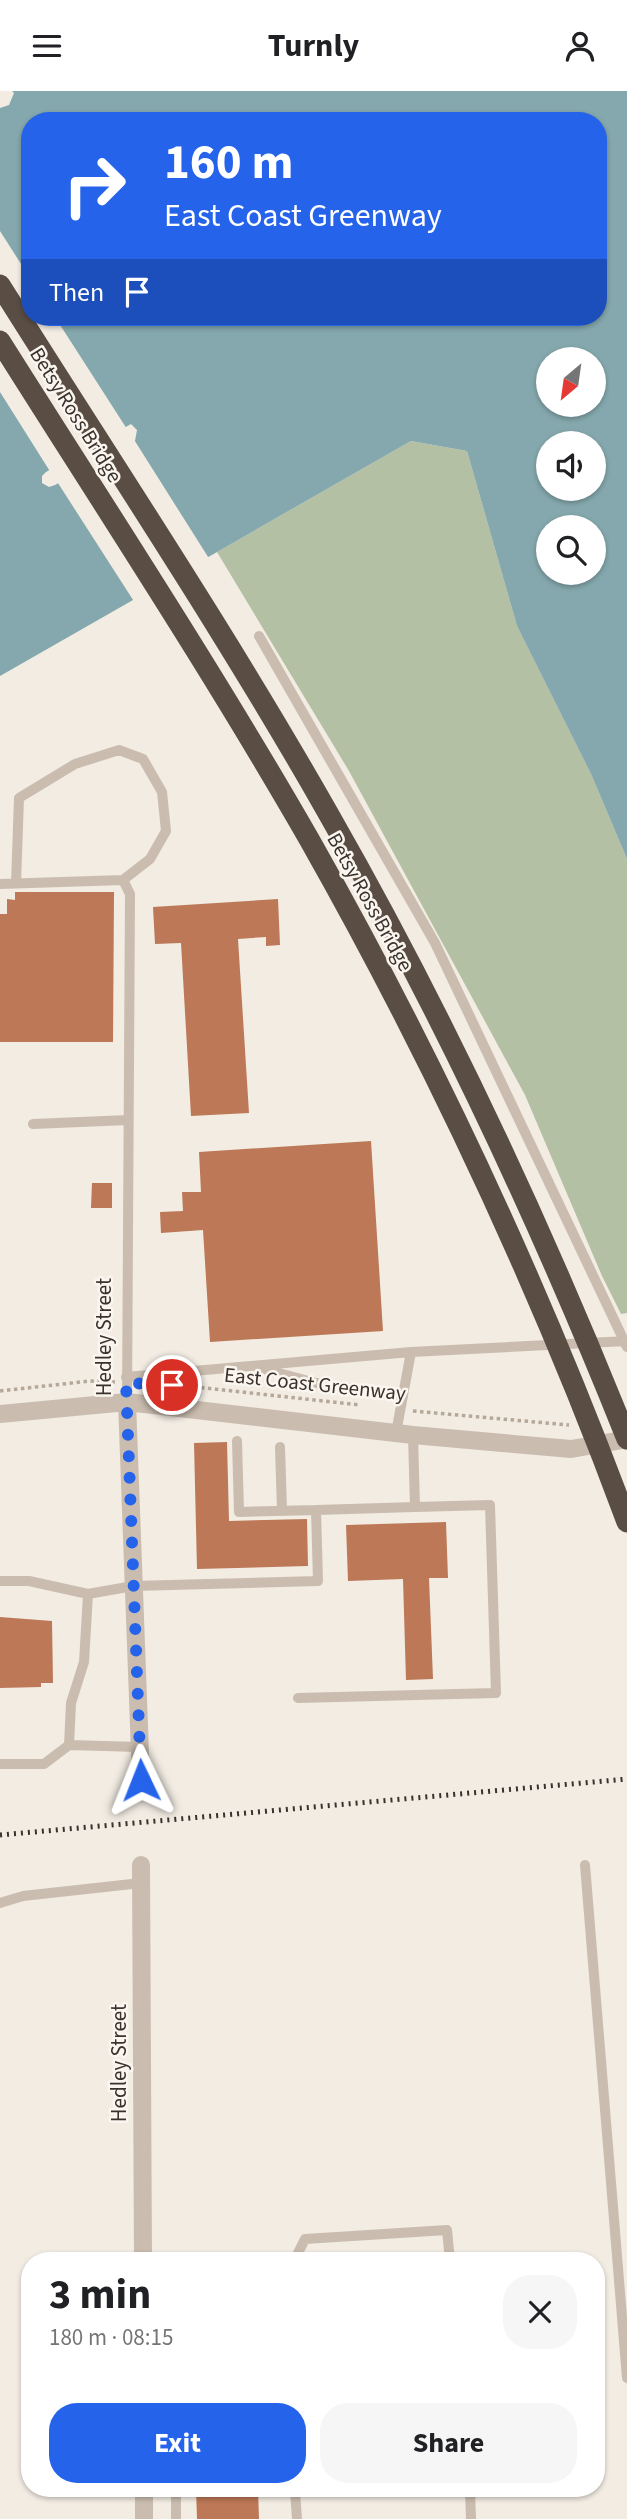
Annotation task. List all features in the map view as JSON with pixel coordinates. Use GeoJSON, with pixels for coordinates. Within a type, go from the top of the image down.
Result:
{"type":"FeatureCollection","features":[{"type":"Feature","properties":{"kind":"highway","name":"Betsy Ross Bridge"},"geometry":{"type":"LineString","coordinates":[[0,285],[21,318]]}},
{"type":"Feature","properties":{"kind":"highway","name":"Betsy Ross Bridge"},"geometry":{"type":"LineString","coordinates":[[26,326],[265,706],[388,922],[503,1150],[583,1329],[627,1439]]}},
{"type":"Feature","properties":{"kind":"highway","name":"Betsy Ross Bridge"},"geometry":{"type":"LineString","coordinates":[[0,341],[245,730],[369,949],[453,1116],[516,1252],[555,1341],[627,1522]]}},
{"type":"Feature","properties":{"kind":"street"},"geometry":{"type":"LineString","coordinates":[[0,1414],[127,1402],[405,1434],[571,1449],[627,1439]]}},
{"type":"Feature","properties":{"kind":"street","name":"Hedley Street"},"geometry":{"type":"LineString","coordinates":[[127,1402],[141,1780]]}},
{"type":"Feature","properties":{"kind":"street","name":"Hedley Street"},"geometry":{"type":"LineString","coordinates":[[141,1874],[143,2252]]}},
{"type":"Feature","properties":{"kind":"street"},"geometry":{"type":"LineString","coordinates":[[144,2497],[144,2519]]}},
{"type":"Feature","properties":{"kind":"lane"},"geometry":{"type":"LineString","coordinates":[[126,1380],[411,1352],[626,1343],[435,943],[259,636]]}},
{"type":"Feature","properties":{"kind":"lane"},"geometry":{"type":"LineString","coordinates":[[0,884],[122,880],[149,859],[166,831],[162,792],[143,759],[119,750],[75,764],[19,798],[16,883]]}},
{"type":"Feature","properties":{"kind":"lane","name":"Hedley Street"},"geometry":{"type":"LineString","coordinates":[[122,880],[130,894],[127,1402]]}},
{"type":"Feature","properties":{"kind":"lane"},"geometry":{"type":"LineString","coordinates":[[33,1124],[128,1120]]}},
{"type":"Feature","properties":{"kind":"lane"},"geometry":{"type":"LineString","coordinates":[[411,1352],[401,1409],[415,1507]]}},
{"type":"Feature","properties":{"kind":"lane"},"geometry":{"type":"LineString","coordinates":[[252,1366],[316,1383],[403,1397]]}},
{"type":"Feature","properties":{"kind":"lane"},"geometry":{"type":"LineString","coordinates":[[237,1441],[239,1511],[490,1505],[496,1693],[298,1698]]}},
{"type":"Feature","properties":{"kind":"lane"},"geometry":{"type":"LineString","coordinates":[[280,1447],[282,1511]]}},
{"type":"Feature","properties":{"kind":"lane"},"geometry":{"type":"LineString","coordinates":[[0,1581],[29,1581],[88,1594],[133,1586],[318,1581],[316,1510]]}},
{"type":"Feature","properties":{"kind":"lane"},"geometry":{"type":"LineString","coordinates":[[69,1745],[71,1703],[84,1662],[88,1594]]}},
{"type":"Feature","properties":{"kind":"lane"},"geometry":{"type":"LineString","coordinates":[[0,1764],[44,1764],[69,1745],[139,1747]]}},
{"type":"Feature","properties":{"kind":"lane"},"geometry":{"type":"LineString","coordinates":[[585,1865],[627,2378]]}},
{"type":"Feature","properties":{"kind":"lane"},"geometry":{"type":"LineString","coordinates":[[0,1903],[23,1896],[141,1874]]}},
{"type":"Feature","properties":{"kind":"lane"},"geometry":{"type":"LineString","coordinates":[[298,2252],[305,2239],[447,2230],[449,2252]]}},
{"type":"Feature","properties":{"kind":"lane"},"geometry":{"type":"LineString","coordinates":[[176,2497],[176,2519]]}},
{"type":"Feature","properties":{"kind":"lane"},"geometry":{"type":"LineString","coordinates":[[295,2497],[297,2519]]}},
{"type":"Feature","properties":{"kind":"lane"},"geometry":{"type":"LineString","coordinates":[[470,2497],[471,2519]]}},
{"type":"Feature","properties":{"kind":"path"},"geometry":{"type":"LineString","coordinates":[[0,1391],[90,1381],[126,1380]]}},
{"type":"Feature","properties":{"kind":"path","name":"East Coast Greenway"},"geometry":{"type":"LineString","coordinates":[[181,1386],[366,1406]]}},
{"type":"Feature","properties":{"kind":"path","name":"East Coast Greenway"},"geometry":{"type":"LineString","coordinates":[[401,1409],[523,1423],[573,1425]]}},
{"type":"Feature","properties":{"kind":"green space"},"geometry":{"type":"Polygon","coordinates":[[[411,441],[467,451],[517,626],[591,774],[627,859],[627,1313],[621,1314],[602,1276],[525,1095],[349,771],[217,552],[411,441]]]}},
{"type":"Feature","properties":{"kind":"water"},"geometry":{"type":"Polygon","coordinates":[[[12,91],[627,91],[627,859],[591,774],[517,626],[467,451],[411,441],[0,676],[0,108],[9,105],[14,93],[12,91]],[[131,424],[46,472],[42,476],[42,483],[49,487],[55,485],[135,441],[137,430],[131,424]]]}},
{"type":"Feature","properties":{"kind":"pier"},"geometry":{"type":"Polygon","coordinates":[[[0,231],[21,264],[21,326],[61,326],[127,429],[51,473],[0,392],[0,231]]]}},
{"type":"Feature","properties":{"kind":"pier"},"geometry":{"type":"Polygon","coordinates":[[[133,438],[210,560],[135,603],[56,480],[133,438]]]}},
{"type":"Feature","properties":{"kind":"building"},"geometry":{"type":"Polygon","coordinates":[[[15,892],[114,892],[113,1042],[0,1042],[0,914],[7,914],[7,899],[15,900],[15,892]]]}},
{"type":"Feature","properties":{"kind":"building"},"geometry":{"type":"Polygon","coordinates":[[[278,899],[280,945],[266,946],[266,937],[238,939],[249,1113],[191,1116],[181,943],[155,944],[153,907],[278,899]]]}},
{"type":"Feature","properties":{"kind":"building"},"geometry":{"type":"Polygon","coordinates":[[[371,1141],[383,1331],[210,1342],[203,1230],[161,1233],[160,1212],[183,1211],[182,1192],[201,1192],[199,1152],[371,1141]]]}},
{"type":"Feature","properties":{"kind":"building"},"geometry":{"type":"Polygon","coordinates":[[[92,1183],[112,1183],[112,1208],[91,1208],[92,1183]]]}},
{"type":"Feature","properties":{"kind":"building"},"geometry":{"type":"Polygon","coordinates":[[[227,1442],[229,1521],[307,1519],[308,1566],[197,1569],[194,1443],[227,1442]]]}},
{"type":"Feature","properties":{"kind":"building"},"geometry":{"type":"Polygon","coordinates":[[[446,1522],[448,1578],[429,1578],[433,1679],[406,1680],[403,1579],[348,1581],[346,1525],[446,1522]]]}},
{"type":"Feature","properties":{"kind":"building"},"geometry":{"type":"Polygon","coordinates":[[[0,1617],[52,1621],[53,1683],[41,1683],[41,1687],[0,1688],[0,1617]]]}},
{"type":"Feature","properties":{"kind":"building"},"geometry":{"type":"Polygon","coordinates":[[[196,2497],[258,2497],[259,2519],[197,2519],[196,2497]]]}},
{"type":"Feature","properties":{"kind":"railway"},"geometry":{"type":"LineString","coordinates":[[0,1835],[627,1779]]}},
{"type":"Feature","properties":{"kind":"route"},"geometry":{"type":"LineString","coordinates":[[141,1780],[126,1383],[172,1385]]}}]}
